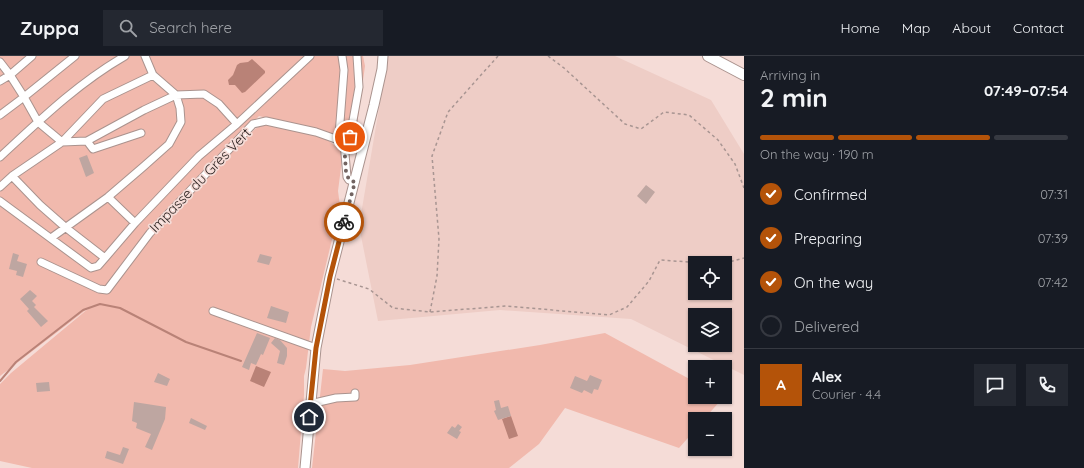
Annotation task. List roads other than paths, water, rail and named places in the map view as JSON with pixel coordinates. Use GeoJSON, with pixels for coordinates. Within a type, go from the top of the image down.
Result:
{"type":"FeatureCollection","features":[{"type":"Feature","properties":{"kind":"highway"},"geometry":{"type":"LineString","coordinates":[[708,56],[744,76]]}},
{"type":"Feature","properties":{"kind":"main road"},"geometry":{"type":"LineString","coordinates":[[305,468],[316,348],[330,277],[355,182],[382,69],[383,56]]}},
{"type":"Feature","properties":{"kind":"street"},"geometry":{"type":"LineString","coordinates":[[0,81],[32,56]]}},
{"type":"Feature","properties":{"kind":"street"},"geometry":{"type":"LineString","coordinates":[[0,115],[75,56]]}},
{"type":"Feature","properties":{"kind":"street"},"geometry":{"type":"LineString","coordinates":[[0,157],[72,92],[109,65],[125,56]]}},
{"type":"Feature","properties":{"kind":"street"},"geometry":{"type":"LineString","coordinates":[[51,238],[108,197],[169,144],[181,122],[180,108],[176,95],[154,75],[145,56]]}},
{"type":"Feature","properties":{"kind":"street"},"geometry":{"type":"LineString","coordinates":[[0,201],[91,268],[98,266],[136,223],[200,156],[237,124],[310,56]]}},
{"type":"Feature","properties":{"kind":"street"},"geometry":{"type":"LineString","coordinates":[[342,56],[344,70],[339,135],[344,142],[347,177],[349,180],[355,182]]}},
{"type":"Feature","properties":{"kind":"street"},"geometry":{"type":"LineString","coordinates":[[344,142],[350,137],[360,87],[358,56]]}},
{"type":"Feature","properties":{"kind":"street"},"geometry":{"type":"LineString","coordinates":[[0,62],[10,74],[38,122],[62,142],[87,141],[144,110],[176,95],[204,94],[219,104],[237,124]]}},
{"type":"Feature","properties":{"kind":"street"},"geometry":{"type":"LineString","coordinates":[[0,187],[12,176],[35,162],[62,142],[103,99],[154,75]]}},
{"type":"Feature","properties":{"kind":"street","name":"Impasse du Grès Vert"},"geometry":{"type":"LineString","coordinates":[[41,262],[99,289],[106,290],[150,233],[253,124],[266,121],[316,132],[344,142]]}},
{"type":"Feature","properties":{"kind":"street"},"geometry":{"type":"LineString","coordinates":[[87,141],[93,149],[141,133]]}},
{"type":"Feature","properties":{"kind":"street"},"geometry":{"type":"LineString","coordinates":[[12,176],[65,227],[105,258]]}},
{"type":"Feature","properties":{"kind":"street"},"geometry":{"type":"LineString","coordinates":[[108,197],[136,223]]}},
{"type":"Feature","properties":{"kind":"street"},"geometry":{"type":"LineString","coordinates":[[213,311],[316,348]]}},
{"type":"Feature","properties":{"kind":"street"},"geometry":{"type":"LineString","coordinates":[[310,404],[336,398],[354,397],[355,393]]}},
{"type":"Feature","properties":{"kind":"waterway"},"geometry":{"type":"LineString","coordinates":[[0,381],[16,362],[83,310],[100,304],[120,308],[186,342],[241,361]]}}]}
